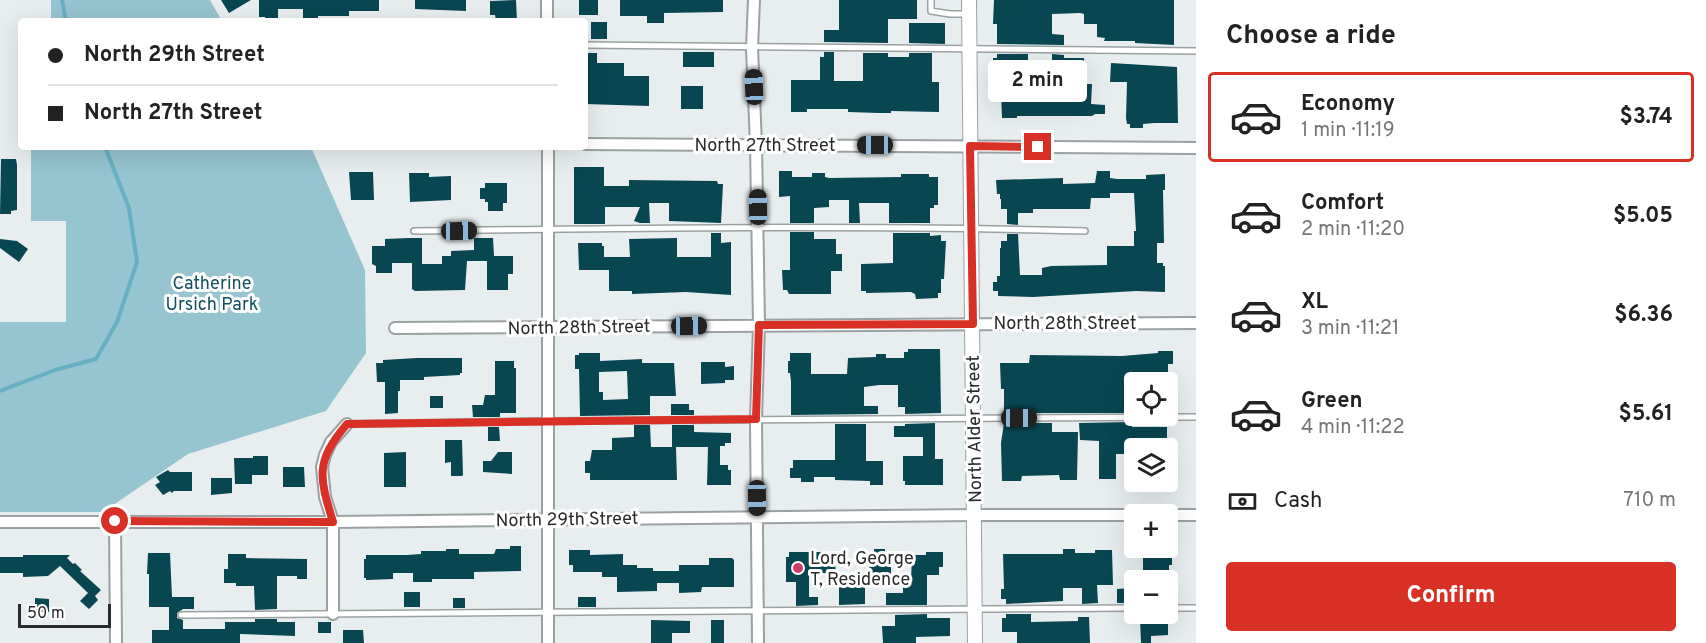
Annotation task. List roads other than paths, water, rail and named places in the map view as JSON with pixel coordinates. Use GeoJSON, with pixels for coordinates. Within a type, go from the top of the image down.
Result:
{"type":"FeatureCollection","features":[{"type":"Feature","properties":{"kind":"street"},"geometry":{"type":"LineString","coordinates":[[547,0],[547,18]]}},
{"type":"Feature","properties":{"kind":"street"},"geometry":{"type":"LineString","coordinates":[[754,0],[752,48],[759,325],[756,419],[758,643]]}},
{"type":"Feature","properties":{"kind":"street","name":"North Alder Street"},"geometry":{"type":"LineString","coordinates":[[969,7],[975,643]]}},
{"type":"Feature","properties":{"kind":"street","name":"North 27th Street"},"geometry":{"type":"LineString","coordinates":[[588,144],[1196,148]]}},
{"type":"Feature","properties":{"kind":"street"},"geometry":{"type":"LineString","coordinates":[[548,150],[548,643]]}},
{"type":"Feature","properties":{"kind":"street","name":"North 28th Street"},"geometry":{"type":"LineString","coordinates":[[395,328],[1196,323]]}},
{"type":"Feature","properties":{"kind":"street"},"geometry":{"type":"LineString","coordinates":[[333,614],[333,522],[325,497],[322,467],[332,442],[347,424]]}},
{"type":"Feature","properties":{"kind":"street","name":"North 29th Street"},"geometry":{"type":"LineString","coordinates":[[0,522],[333,522],[1124,515]]}},
{"type":"Feature","properties":{"kind":"street"},"geometry":{"type":"LineString","coordinates":[[1178,515],[1196,515]]}},
{"type":"Feature","properties":{"kind":"street"},"geometry":{"type":"LineString","coordinates":[[115,521],[116,643]]}},
{"type":"Feature","properties":{"kind":"lane"},"geometry":{"type":"LineString","coordinates":[[931,0],[931,11],[950,14],[969,7]]}},
{"type":"Feature","properties":{"kind":"lane"},"geometry":{"type":"LineString","coordinates":[[588,45],[1196,51]]}},
{"type":"Feature","properties":{"kind":"lane"},"geometry":{"type":"LineString","coordinates":[[414,231],[971,228],[1084,231]]}},
{"type":"Feature","properties":{"kind":"lane"},"geometry":{"type":"LineString","coordinates":[[347,424],[1196,417]]}},
{"type":"Feature","properties":{"kind":"lane"},"geometry":{"type":"LineString","coordinates":[[181,615],[1124,608]]}},
{"type":"Feature","properties":{"kind":"lane"},"geometry":{"type":"LineString","coordinates":[[1178,608],[1196,608]]}},
{"type":"Feature","properties":{"kind":"waterway"},"geometry":{"type":"LineString","coordinates":[[62,0],[65,18]]}},
{"type":"Feature","properties":{"kind":"waterway"},"geometry":{"type":"LineString","coordinates":[[0,391],[55,370],[96,359],[117,322],[137,262],[129,208],[106,150]]}},
{"type":"Feature","properties":{"kind":"place","name":"Lord, George T, Residence"},"geometry":{"type":"Point","coordinates":[798,568]}},
{"type":"Feature","properties":{"kind":"park label","name":"Catherine Ursich Park"},"geometry":{"type":"Point","coordinates":[212,293]}}]}
